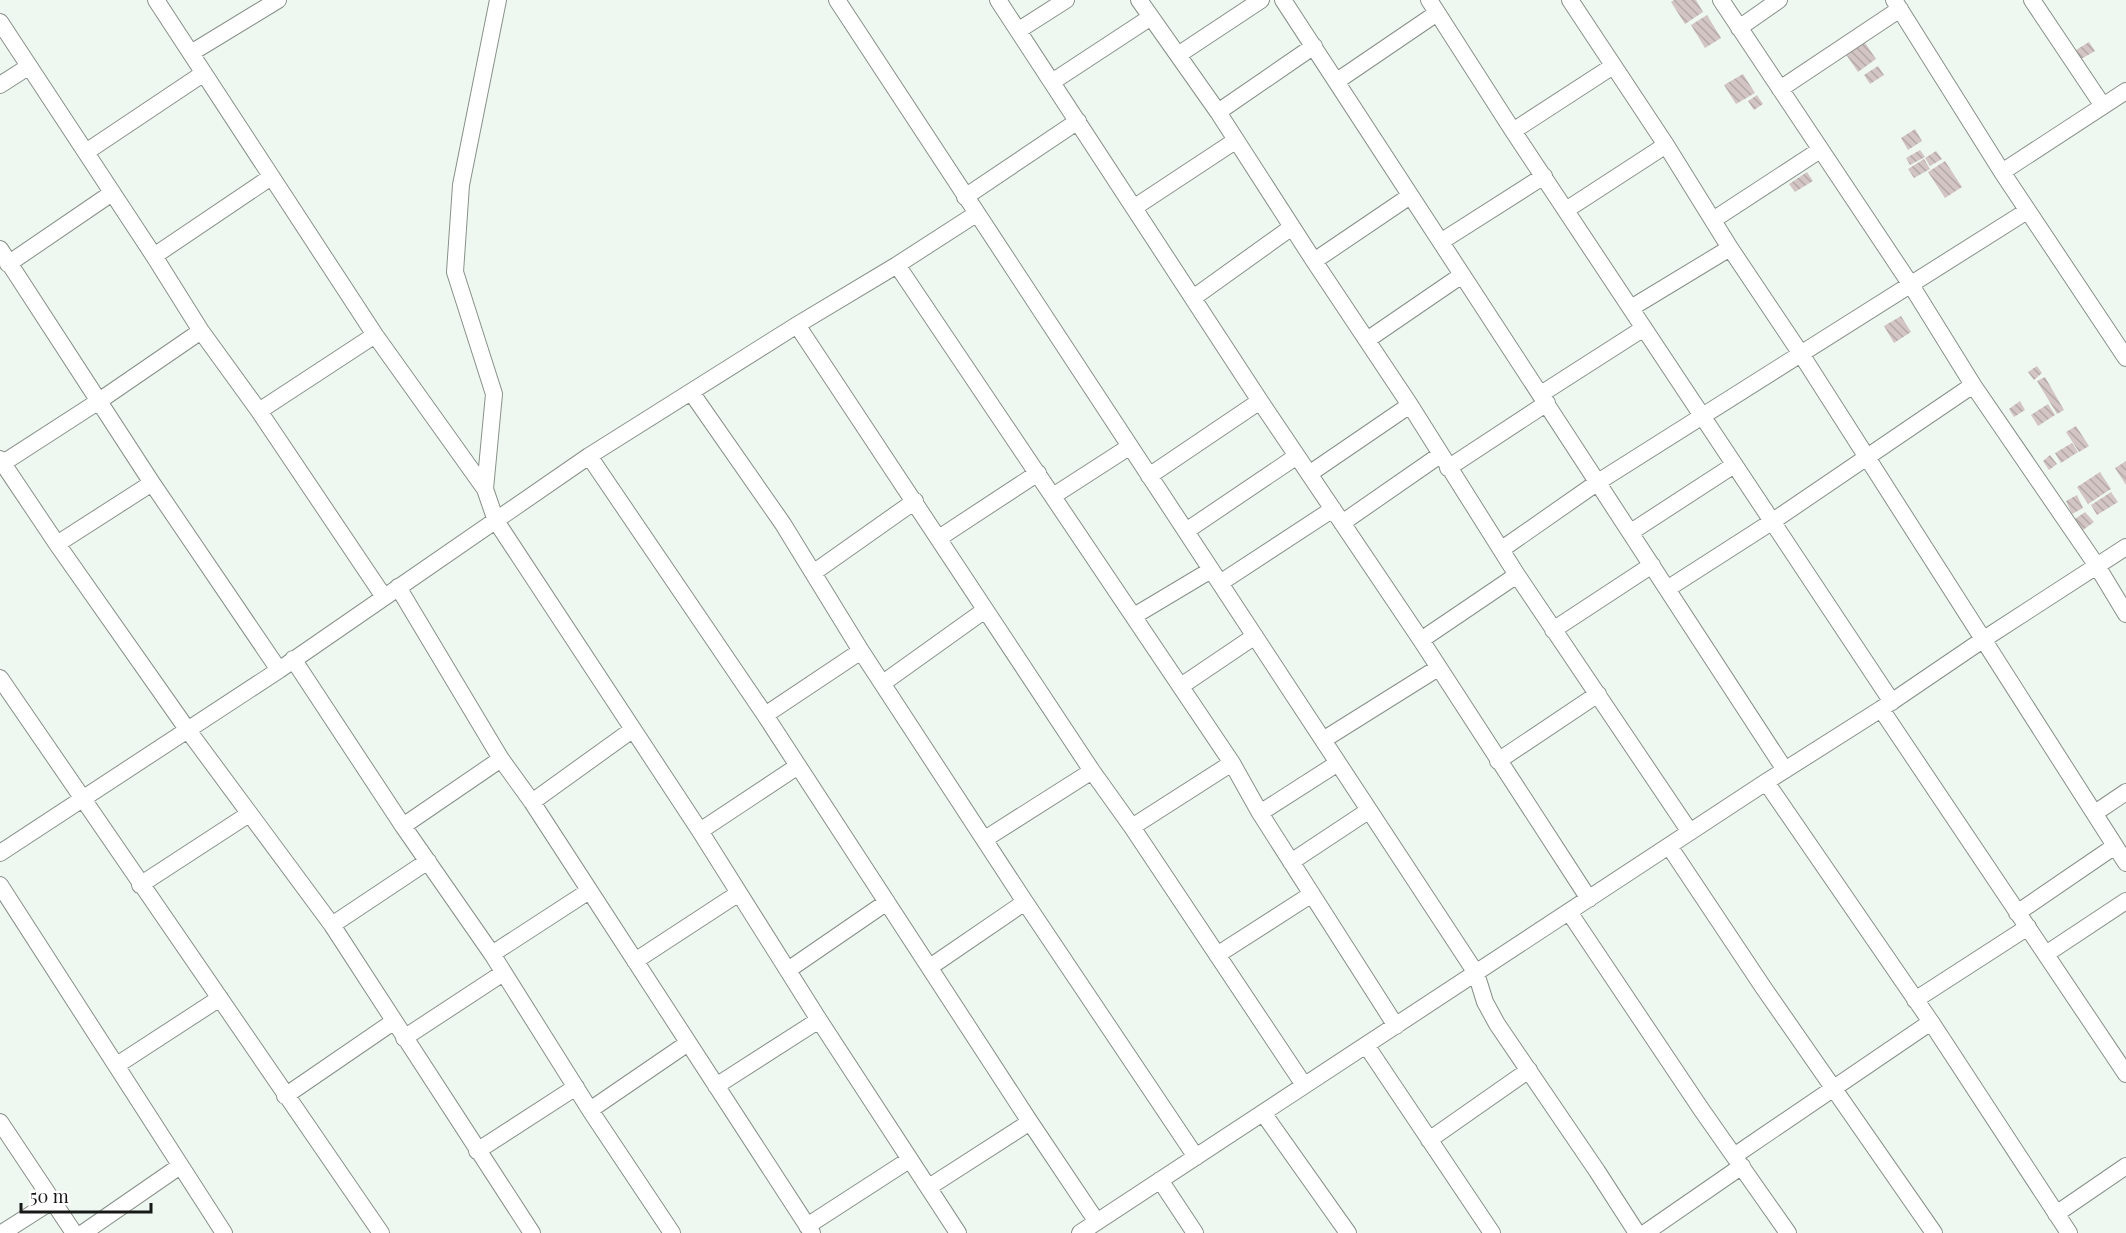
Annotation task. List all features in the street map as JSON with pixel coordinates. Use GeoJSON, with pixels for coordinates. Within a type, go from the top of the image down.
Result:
{"type":"FeatureCollection","features":[{"type":"Feature","properties":{"kind":"street"},"geometry":{"type":"LineString","coordinates":[[156,0],[375,335],[485,489],[496,521],[700,831],[819,1020],[958,1233]]}},
{"type":"Feature","properties":{"kind":"street"},"geometry":{"type":"LineString","coordinates":[[191,54],[260,5],[278,0]]}},
{"type":"Feature","properties":{"kind":"street"},"geometry":{"type":"LineString","coordinates":[[485,489],[494,394],[455,272],[461,185],[498,0]]}},
{"type":"Feature","properties":{"kind":"street"},"geometry":{"type":"LineString","coordinates":[[837,0],[1476,973],[1485,1002],[1497,1024],[1636,1233]]}},
{"type":"Feature","properties":{"kind":"street"},"geometry":{"type":"LineString","coordinates":[[998,0],[1260,401],[1421,640],[1588,899]]}},
{"type":"Feature","properties":{"kind":"street"},"geometry":{"type":"LineString","coordinates":[[1019,30],[1066,0]]}},
{"type":"Feature","properties":{"kind":"street"},"geometry":{"type":"LineString","coordinates":[[1139,0],[1218,112],[1410,405],[1553,630],[1690,832]]}},
{"type":"Feature","properties":{"kind":"street"},"geometry":{"type":"LineString","coordinates":[[1178,55],[1261,0]]}},
{"type":"Feature","properties":{"kind":"street"},"geometry":{"type":"LineString","coordinates":[[1283,0],[1785,770]]}},
{"type":"Feature","properties":{"kind":"street"},"geometry":{"type":"LineString","coordinates":[[1570,0],[1801,354],[2126,863]]}},
{"type":"Feature","properties":{"kind":"street"},"geometry":{"type":"LineString","coordinates":[[1721,0],[1911,285],[1973,385],[2097,566],[2126,614]]}},
{"type":"Feature","properties":{"kind":"street"},"geometry":{"type":"LineString","coordinates":[[1739,28],[1779,0]]}},
{"type":"Feature","properties":{"kind":"street"},"geometry":{"type":"LineString","coordinates":[[2032,0],[2103,106]]}},
{"type":"Feature","properties":{"kind":"street"},"geometry":{"type":"LineString","coordinates":[[1780,89],[1897,5],[2027,211],[2126,358]]}},
{"type":"Feature","properties":{"kind":"street"},"geometry":{"type":"LineString","coordinates":[[1337,81],[1433,7],[1773,521],[2017,913],[2120,1053],[2126,1074]]}},
{"type":"Feature","properties":{"kind":"street"},"geometry":{"type":"LineString","coordinates":[[1053,82],[1150,16]]}},
{"type":"Feature","properties":{"kind":"street"},"geometry":{"type":"LineString","coordinates":[[0,22],[201,331],[259,411],[384,597]]}},
{"type":"Feature","properties":{"kind":"street"},"geometry":{"type":"LineString","coordinates":[[1218,112],[1314,46]]}},
{"type":"Feature","properties":{"kind":"street"},"geometry":{"type":"LineString","coordinates":[[1513,131],[1613,66]]}},
{"type":"Feature","properties":{"kind":"street"},"geometry":{"type":"LineString","coordinates":[[0,85],[28,67]]}},
{"type":"Feature","properties":{"kind":"street"},"geometry":{"type":"LineString","coordinates":[[86,152],[204,73]]}},
{"type":"Feature","properties":{"kind":"street"},"geometry":{"type":"LineString","coordinates":[[2002,172],[2126,91]]}},
{"type":"Feature","properties":{"kind":"street"},"geometry":{"type":"LineString","coordinates":[[965,197],[1078,121]]}},
{"type":"Feature","properties":{"kind":"street"},"geometry":{"type":"LineString","coordinates":[[1135,207],[1235,141]]}},
{"type":"Feature","properties":{"kind":"street"},"geometry":{"type":"LineString","coordinates":[[1566,210],[1666,145]]}},
{"type":"Feature","properties":{"kind":"street"},"geometry":{"type":"LineString","coordinates":[[1713,220],[1820,150]]}},
{"type":"Feature","properties":{"kind":"street"},"geometry":{"type":"LineString","coordinates":[[1442,241],[1544,176]]}},
{"type":"Feature","properties":{"kind":"street"},"geometry":{"type":"LineString","coordinates":[[154,256],[272,177]]}},
{"type":"Feature","properties":{"kind":"street"},"geometry":{"type":"LineString","coordinates":[[112,193],[4,257],[152,483],[279,670]]}},
{"type":"Feature","properties":{"kind":"street"},"geometry":{"type":"LineString","coordinates":[[1314,261],[1410,196]]}},
{"type":"Feature","properties":{"kind":"street"},"geometry":{"type":"LineString","coordinates":[[1502,549],[1598,482],[2027,211]]}},
{"type":"Feature","properties":{"kind":"street"},"geometry":{"type":"LineString","coordinates":[[0,853],[279,670],[590,456],[797,325],[897,266],[976,214]]}},
{"type":"Feature","properties":{"kind":"street"},"geometry":{"type":"LineString","coordinates":[[1194,298],[1292,227]]}},
{"type":"Feature","properties":{"kind":"street"},"geometry":{"type":"LineString","coordinates":[[1631,308],[1730,248]]}},
{"type":"Feature","properties":{"kind":"street"},"geometry":{"type":"LineString","coordinates":[[897,266],[1232,763],[1260,813],[1396,1026]]}},
{"type":"Feature","properties":{"kind":"street"},"geometry":{"type":"LineString","coordinates":[[1367,340],[1462,275]]}},
{"type":"Feature","properties":{"kind":"street"},"geometry":{"type":"LineString","coordinates":[[797,325],[1092,771],[1132,827],[1304,1085]]}},
{"type":"Feature","properties":{"kind":"street"},"geometry":{"type":"LineString","coordinates":[[1134,616],[1444,461],[1544,399],[1644,328]]}},
{"type":"Feature","properties":{"kind":"street"},"geometry":{"type":"LineString","coordinates":[[201,331],[99,401],[1,462],[187,729],[332,925],[532,1233]]}},
{"type":"Feature","properties":{"kind":"street"},"geometry":{"type":"LineString","coordinates":[[259,411],[375,335]]}},
{"type":"Feature","properties":{"kind":"street"},"geometry":{"type":"LineString","coordinates":[[1667,588],[1773,521],[1973,385]]}},
{"type":"Feature","properties":{"kind":"street"},"geometry":{"type":"LineString","coordinates":[[691,392],[783,524],[861,651],[1025,902],[1196,1157]]}},
{"type":"Feature","properties":{"kind":"street"},"geometry":{"type":"LineString","coordinates":[[1149,476],[1260,401]]}},
{"type":"Feature","properties":{"kind":"street"},"geometry":{"type":"LineString","coordinates":[[1309,474],[1410,405]]}},
{"type":"Feature","properties":{"kind":"street"},"geometry":{"type":"LineString","coordinates":[[1053,496],[1129,447]]}},
{"type":"Feature","properties":{"kind":"street"},"geometry":{"type":"LineString","coordinates":[[590,456],[765,715],[1097,1222]]}},
{"type":"Feature","properties":{"kind":"street"},"geometry":{"type":"LineString","coordinates":[[1185,531],[1297,456]]}},
{"type":"Feature","properties":{"kind":"street"},"geometry":{"type":"LineString","coordinates":[[1631,532],[1734,465]]}},
{"type":"Feature","properties":{"kind":"street"},"geometry":{"type":"LineString","coordinates":[[939,538],[1038,473]]}},
{"type":"Feature","properties":{"kind":"street"},"geometry":{"type":"LineString","coordinates":[[57,544],[152,483]]}},
{"type":"Feature","properties":{"kind":"street"},"geometry":{"type":"LineString","coordinates":[[813,573],[915,501]]}},
{"type":"Feature","properties":{"kind":"street"},"geometry":{"type":"LineString","coordinates":[[1080,1233],[1766,782],[1887,706],[1984,639],[2126,547]]}},
{"type":"Feature","properties":{"kind":"street"},"geometry":{"type":"LineString","coordinates":[[1553,630],[1652,565]]}},
{"type":"Feature","properties":{"kind":"street"},"geometry":{"type":"LineString","coordinates":[[1421,640],[1517,575]]}},
{"type":"Feature","properties":{"kind":"street"},"geometry":{"type":"LineString","coordinates":[[398,587],[501,759],[532,802],[809,1230],[909,1160]]}},
{"type":"Feature","properties":{"kind":"street"},"geometry":{"type":"LineString","coordinates":[[883,683],[985,610]]}},
{"type":"Feature","properties":{"kind":"street"},"geometry":{"type":"LineString","coordinates":[[1181,686],[1255,636]]}},
{"type":"Feature","properties":{"kind":"street"},"geometry":{"type":"LineString","coordinates":[[765,715],[861,651]]}},
{"type":"Feature","properties":{"kind":"street"},"geometry":{"type":"LineString","coordinates":[[293,659],[403,826],[492,954],[590,1110],[672,1233]]}},
{"type":"Feature","properties":{"kind":"street"},"geometry":{"type":"LineString","coordinates":[[1323,740],[1438,668]]}},
{"type":"Feature","properties":{"kind":"street"},"geometry":{"type":"LineString","coordinates":[[0,678],[381,1233]]}},
{"type":"Feature","properties":{"kind":"street"},"geometry":{"type":"LineString","coordinates":[[1498,761],[1598,694]]}},
{"type":"Feature","properties":{"kind":"street"},"geometry":{"type":"LineString","coordinates":[[532,802],[632,730]]}},
{"type":"Feature","properties":{"kind":"street"},"geometry":{"type":"LineString","coordinates":[[403,826],[501,759]]}},
{"type":"Feature","properties":{"kind":"street"},"geometry":{"type":"LineString","coordinates":[[1132,827],[1232,763]]}},
{"type":"Feature","properties":{"kind":"street"},"geometry":{"type":"LineString","coordinates":[[1260,813],[1338,763]]}},
{"type":"Feature","properties":{"kind":"street"},"geometry":{"type":"LineString","coordinates":[[700,831],[798,766]]}},
{"type":"Feature","properties":{"kind":"street"},"geometry":{"type":"LineString","coordinates":[[985,839],[1092,771]]}},
{"type":"Feature","properties":{"kind":"street"},"geometry":{"type":"LineString","coordinates":[[1766,782],[1931,1022],[2069,1233]]}},
{"type":"Feature","properties":{"kind":"street"},"geometry":{"type":"LineString","coordinates":[[2095,813],[2126,792]]}},
{"type":"Feature","properties":{"kind":"street"},"geometry":{"type":"LineString","coordinates":[[1292,862],[1368,811]]}},
{"type":"Feature","properties":{"kind":"street"},"geometry":{"type":"LineString","coordinates":[[140,885],[249,814]]}},
{"type":"Feature","properties":{"kind":"street"},"geometry":{"type":"LineString","coordinates":[[1669,846],[1763,987],[1934,1233]]}},
{"type":"Feature","properties":{"kind":"street"},"geometry":{"type":"LineString","coordinates":[[2017,913],[2115,846]]}},
{"type":"Feature","properties":{"kind":"street"},"geometry":{"type":"LineString","coordinates":[[332,925],[428,861]]}},
{"type":"Feature","properties":{"kind":"street"},"geometry":{"type":"LineString","coordinates":[[0,885],[224,1233]]}},
{"type":"Feature","properties":{"kind":"street"},"geometry":{"type":"LineString","coordinates":[[492,954],[589,891]]}},
{"type":"Feature","properties":{"kind":"street"},"geometry":{"type":"LineString","coordinates":[[635,961],[739,893]]}},
{"type":"Feature","properties":{"kind":"street"},"geometry":{"type":"LineString","coordinates":[[1217,955],[1312,894]]}},
{"type":"Feature","properties":{"kind":"street"},"geometry":{"type":"LineString","coordinates":[[2046,954],[2126,901]]}},
{"type":"Feature","properties":{"kind":"street"},"geometry":{"type":"LineString","coordinates":[[788,970],[887,902]]}},
{"type":"Feature","properties":{"kind":"street"},"geometry":{"type":"LineString","coordinates":[[930,967],[1025,902]]}},
{"type":"Feature","properties":{"kind":"street"},"geometry":{"type":"LineString","coordinates":[[1569,912],[1788,1233]]}},
{"type":"Feature","properties":{"kind":"street"},"geometry":{"type":"LineString","coordinates":[[1915,1000],[2028,927]]}},
{"type":"Feature","properties":{"kind":"street"},"geometry":{"type":"LineString","coordinates":[[404,1038],[503,973]]}},
{"type":"Feature","properties":{"kind":"street"},"geometry":{"type":"LineString","coordinates":[[117,1065],[220,998]]}},
{"type":"Feature","properties":{"kind":"street"},"geometry":{"type":"LineString","coordinates":[[717,1086],[819,1020]]}},
{"type":"Feature","properties":{"kind":"street"},"geometry":{"type":"LineString","coordinates":[[285,1096],[393,1022]]}},
{"type":"Feature","properties":{"kind":"street"},"geometry":{"type":"LineString","coordinates":[[1645,1233],[1834,1088],[1931,1022]]}},
{"type":"Feature","properties":{"kind":"street"},"geometry":{"type":"LineString","coordinates":[[590,1110],[688,1043]]}},
{"type":"Feature","properties":{"kind":"street"},"geometry":{"type":"LineString","coordinates":[[1366,1045],[1492,1233]]}},
{"type":"Feature","properties":{"kind":"street"},"geometry":{"type":"LineString","coordinates":[[1430,1140],[1529,1070]]}},
{"type":"Feature","properties":{"kind":"street"},"geometry":{"type":"LineString","coordinates":[[477,1151],[576,1087]]}},
{"type":"Feature","properties":{"kind":"street"},"geometry":{"type":"LineString","coordinates":[[1263,1113],[1348,1233]]}},
{"type":"Feature","properties":{"kind":"street"},"geometry":{"type":"LineString","coordinates":[[929,1187],[1030,1122]]}},
{"type":"Feature","properties":{"kind":"street"},"geometry":{"type":"LineString","coordinates":[[1,1124],[74,1233]]}},
{"type":"Feature","properties":{"kind":"street"},"geometry":{"type":"LineString","coordinates":[[83,1233],[180,1166]]}},
{"type":"Feature","properties":{"kind":"street"},"geometry":{"type":"LineString","coordinates":[[2056,1214],[2126,1166]]}},
{"type":"Feature","properties":{"kind":"street"},"geometry":{"type":"LineString","coordinates":[[1160,1180],[1196,1233]]}},
{"type":"Feature","properties":{"kind":"street"},"geometry":{"type":"LineString","coordinates":[[2,1233],[52,1201]]}},
{"type":"Feature","properties":{"kind":"building"},"geometry":{"type":"Polygon","coordinates":[[[1696,0],[1703,12],[1685,24],[1671,2],[1696,0]]]}},
{"type":"Feature","properties":{"kind":"building"},"geometry":{"type":"Polygon","coordinates":[[[1707,15],[1721,38],[1705,48],[1691,25],[1707,15]]]}},
{"type":"Feature","properties":{"kind":"building"},"geometry":{"type":"Polygon","coordinates":[[[1863,40],[1876,59],[1858,72],[1845,53],[1863,40]]]}},
{"type":"Feature","properties":{"kind":"building"},"geometry":{"type":"Polygon","coordinates":[[[2089,42],[2095,51],[2081,59],[2076,50],[2089,42]]]}},
{"type":"Feature","properties":{"kind":"building"},"geometry":{"type":"Polygon","coordinates":[[[1878,66],[1884,75],[1870,84],[1864,75],[1878,66]]]}},
{"type":"Feature","properties":{"kind":"building"},"geometry":{"type":"Polygon","coordinates":[[[1743,74],[1755,93],[1736,104],[1724,85],[1743,74]]]}},
{"type":"Feature","properties":{"kind":"building"},"geometry":{"type":"Polygon","coordinates":[[[1757,95],[1763,104],[1754,110],[1748,101],[1757,95]]]}},
{"type":"Feature","properties":{"kind":"building"},"geometry":{"type":"Polygon","coordinates":[[[1915,129],[1922,141],[1908,150],[1901,138],[1915,129]]]}},
{"type":"Feature","properties":{"kind":"building"},"geometry":{"type":"Polygon","coordinates":[[[1920,150],[1925,157],[1910,165],[1906,158],[1920,150]]]}},
{"type":"Feature","properties":{"kind":"building"},"geometry":{"type":"Polygon","coordinates":[[[1936,151],[1942,159],[1930,166],[1925,158],[1936,151]]]}},
{"type":"Feature","properties":{"kind":"building"},"geometry":{"type":"Polygon","coordinates":[[[1924,159],[1930,169],[1914,178],[1908,169],[1924,159]]]}},
{"type":"Feature","properties":{"kind":"building"},"geometry":{"type":"Polygon","coordinates":[[[1945,161],[1962,187],[1945,198],[1928,172],[1945,161]]]}},
{"type":"Feature","properties":{"kind":"building"},"geometry":{"type":"Polygon","coordinates":[[[1807,172],[1813,181],[1795,192],[1789,184],[1807,172]]]}},
{"type":"Feature","properties":{"kind":"building"},"geometry":{"type":"Polygon","coordinates":[[[1901,316],[1911,332],[1894,343],[1884,326],[1901,316]]]}},
{"type":"Feature","properties":{"kind":"building"},"geometry":{"type":"Polygon","coordinates":[[[2037,366],[2042,373],[2034,380],[2028,372],[2037,366]]]}},
{"type":"Feature","properties":{"kind":"building"},"geometry":{"type":"Polygon","coordinates":[[[2045,377],[2064,410],[2057,414],[2037,381],[2045,377]]]}},
{"type":"Feature","properties":{"kind":"building"},"geometry":{"type":"Polygon","coordinates":[[[2020,401],[2025,410],[2014,417],[2009,409],[2020,401]]]}},
{"type":"Feature","properties":{"kind":"building"},"geometry":{"type":"Polygon","coordinates":[[[2048,404],[2055,415],[2038,426],[2031,415],[2048,404]]]}},
{"type":"Feature","properties":{"kind":"building"},"geometry":{"type":"Polygon","coordinates":[[[2076,426],[2089,446],[2079,452],[2066,432],[2076,426]]]}},
{"type":"Feature","properties":{"kind":"building"},"geometry":{"type":"Polygon","coordinates":[[[2072,443],[2078,452],[2061,463],[2055,453],[2072,443]]]}},
{"type":"Feature","properties":{"kind":"building"},"geometry":{"type":"Polygon","coordinates":[[[2050,455],[2057,464],[2049,470],[2043,461],[2050,455]]]}},
{"type":"Feature","properties":{"kind":"building"},"geometry":{"type":"Polygon","coordinates":[[[2126,461],[2126,485],[2115,468],[2126,461]]]}},
{"type":"Feature","properties":{"kind":"building"},"geometry":{"type":"Polygon","coordinates":[[[2100,472],[2111,489],[2088,504],[2077,487],[2100,472]]]}},
{"type":"Feature","properties":{"kind":"building"},"geometry":{"type":"Polygon","coordinates":[[[2111,492],[2118,502],[2097,515],[2091,505],[2111,492]]]}},
{"type":"Feature","properties":{"kind":"building"},"geometry":{"type":"Polygon","coordinates":[[[2077,495],[2083,508],[2072,514],[2066,501],[2077,495]]]}},
{"type":"Feature","properties":{"kind":"building"},"geometry":{"type":"Polygon","coordinates":[[[2085,512],[2094,522],[2083,530],[2075,519],[2085,512]]]}}]}
